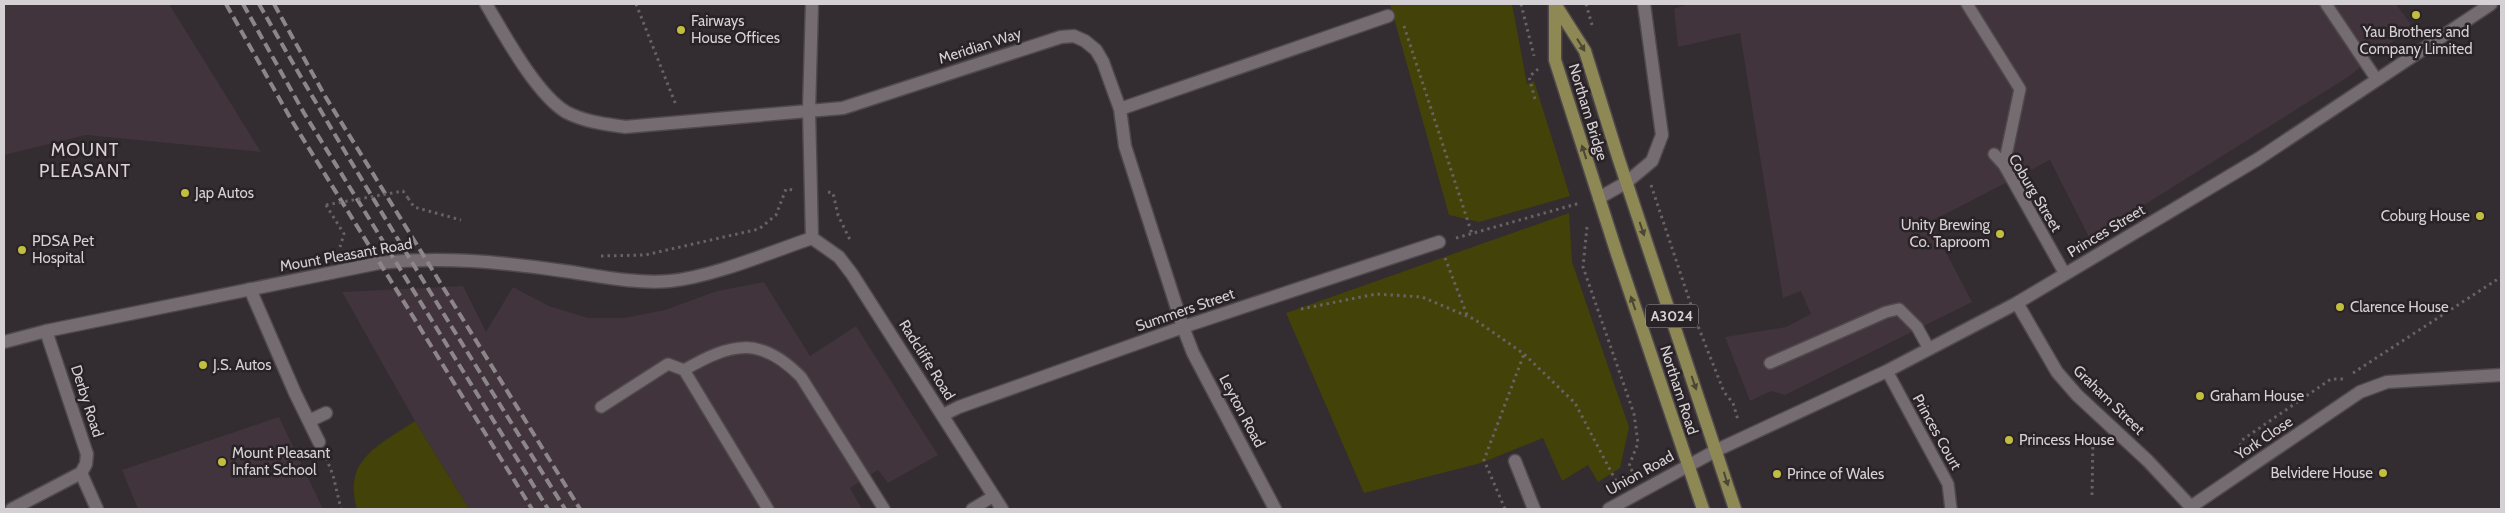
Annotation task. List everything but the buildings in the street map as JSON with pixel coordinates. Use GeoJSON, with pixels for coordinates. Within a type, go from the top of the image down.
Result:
{"type":"FeatureCollection","features":[{"type":"Feature","properties":{"kind":"main road","name":"Northam Bridge"},"geometry":{"type":"LineString","coordinates":[[1599,198],[1555,60],[1555,4],[1585,51],[1627,182]]}},
{"type":"Feature","properties":{"kind":"main road","name":"Northam Road"},"geometry":{"type":"LineString","coordinates":[[1627,182],[1735,509]]}},
{"type":"Feature","properties":{"kind":"main road","name":"Northam Road"},"geometry":{"type":"LineString","coordinates":[[1599,198],[1687,466],[1703,509]]}},
{"type":"Feature","properties":{"kind":"street","name":"Meridian Way"},"geometry":{"type":"LineString","coordinates":[[486,4],[531,75],[545,93],[565,111],[592,122],[626,127],[843,108],[1060,37],[1074,36],[1085,41],[1096,50],[1103,62],[1120,109],[1125,146],[1183,328]]}},
{"type":"Feature","properties":{"kind":"street"},"geometry":{"type":"LineString","coordinates":[[812,4],[809,110],[812,238]]}},
{"type":"Feature","properties":{"kind":"street"},"geometry":{"type":"LineString","coordinates":[[1599,198],[1627,182],[1652,161],[1662,135],[1644,4]]}},
{"type":"Feature","properties":{"kind":"street","name":"Princes Street"},"geometry":{"type":"LineString","coordinates":[[1717,450],[1887,371],[2017,303],[2258,159],[2491,4]]}},
{"type":"Feature","properties":{"kind":"street"},"geometry":{"type":"LineString","coordinates":[[1120,109],[1388,16]]}},
{"type":"Feature","properties":{"kind":"street","name":"Mount Pleasant Road"},"geometry":{"type":"LineString","coordinates":[[4,342],[46,331],[344,268],[426,258],[486,260],[612,278],[671,281],[707,273],[812,238]]}},
{"type":"Feature","properties":{"kind":"street","name":"Radcliffe Road"},"geometry":{"type":"LineString","coordinates":[[812,238],[839,257],[852,274],[1002,509]]}},
{"type":"Feature","properties":{"kind":"street","name":"Summers Street"},"geometry":{"type":"LineString","coordinates":[[943,415],[959,407],[1183,328],[1439,242]]}},
{"type":"Feature","properties":{"kind":"street"},"geometry":{"type":"LineString","coordinates":[[250,289],[295,393],[319,442]]}},
{"type":"Feature","properties":{"kind":"street","name":"Graham Street"},"geometry":{"type":"LineString","coordinates":[[2017,303],[2057,372],[2093,410],[2148,460],[2193,508]]}},
{"type":"Feature","properties":{"kind":"street","name":"Leyton Road"},"geometry":{"type":"LineString","coordinates":[[1183,328],[1194,353],[1275,509]]}},
{"type":"Feature","properties":{"kind":"street","name":"Derby Road"},"geometry":{"type":"LineString","coordinates":[[46,331],[87,454],[86,464],[81,473]]}},
{"type":"Feature","properties":{"kind":"street","name":"York Close"},"geometry":{"type":"LineString","coordinates":[[2193,508],[2360,392],[2387,382],[2501,375]]}},
{"type":"Feature","properties":{"kind":"street"},"geometry":{"type":"LineString","coordinates":[[309,421],[326,413]]}},
{"type":"Feature","properties":{"kind":"street","name":"Union Road"},"geometry":{"type":"LineString","coordinates":[[1609,509],[1717,450]]}},
{"type":"Feature","properties":{"kind":"street"},"geometry":{"type":"LineString","coordinates":[[1515,460],[1534,509]]}},
{"type":"Feature","properties":{"kind":"street"},"geometry":{"type":"LineString","coordinates":[[12,509],[81,473],[97,509]]}},
{"type":"Feature","properties":{"kind":"lane"},"geometry":{"type":"LineString","coordinates":[[1967,4],[2020,88],[2004,164]]}},
{"type":"Feature","properties":{"kind":"lane"},"geometry":{"type":"LineString","coordinates":[[2326,4],[2377,80]]}},
{"type":"Feature","properties":{"kind":"lane","name":"Coburg Street"},"geometry":{"type":"LineString","coordinates":[[1994,154],[2004,164],[2065,274]]}},
{"type":"Feature","properties":{"kind":"lane"},"geometry":{"type":"LineString","coordinates":[[1770,363],[1886,312],[1899,309],[1917,327],[1929,349]]}},
{"type":"Feature","properties":{"kind":"lane"},"geometry":{"type":"LineString","coordinates":[[684,370],[734,347],[754,348],[772,354],[788,364],[800,377],[884,509]]}},
{"type":"Feature","properties":{"kind":"lane"},"geometry":{"type":"LineString","coordinates":[[601,407],[668,364],[684,370],[768,509]]}},
{"type":"Feature","properties":{"kind":"lane","name":"Princes Court"},"geometry":{"type":"LineString","coordinates":[[1887,371],[1948,484],[1951,509]]}},
{"type":"Feature","properties":{"kind":"lane"},"geometry":{"type":"LineString","coordinates":[[972,509],[994,496]]}},
{"type":"Feature","properties":{"kind":"path"},"geometry":{"type":"LineString","coordinates":[[636,4],[683,122]]}},
{"type":"Feature","properties":{"kind":"path"},"geometry":{"type":"LineString","coordinates":[[1521,4],[1540,77]]}},
{"type":"Feature","properties":{"kind":"path"},"geometry":{"type":"LineString","coordinates":[[1403,22],[1472,234]]}},
{"type":"Feature","properties":{"kind":"path"},"geometry":{"type":"LineString","coordinates":[[1535,99],[1530,77],[1538,68]]}},
{"type":"Feature","properties":{"kind":"path"},"geometry":{"type":"LineString","coordinates":[[1650,183],[1698,326],[1724,392],[1733,403]]}},
{"type":"Feature","properties":{"kind":"path"},"geometry":{"type":"LineString","coordinates":[[591,256],[645,256],[759,230],[776,215],[786,190]]}},
{"type":"Feature","properties":{"kind":"path"},"geometry":{"type":"LineString","coordinates":[[340,247],[344,234],[326,205],[403,191],[414,207],[461,220]]}},
{"type":"Feature","properties":{"kind":"path"},"geometry":{"type":"LineString","coordinates":[[1577,194],[1582,212]]}},
{"type":"Feature","properties":{"kind":"path"},"geometry":{"type":"LineString","coordinates":[[1468,316],[1439,242],[1580,203]]}},
{"type":"Feature","properties":{"kind":"path"},"geometry":{"type":"LineString","coordinates":[[1585,220],[1587,229],[1583,267],[1634,414],[1638,443],[1629,466],[1642,491]]}},
{"type":"Feature","properties":{"kind":"path"},"geometry":{"type":"LineString","coordinates":[[2237,456],[2242,440],[2331,379],[2342,380],[2501,277]]}},
{"type":"Feature","properties":{"kind":"path"},"geometry":{"type":"LineString","coordinates":[[1276,296],[1295,311],[1376,294],[1422,297],[1468,316],[1524,354],[1575,403],[1626,500]]}},
{"type":"Feature","properties":{"kind":"path"},"geometry":{"type":"LineString","coordinates":[[1505,509],[1484,460],[1524,354]]}},
{"type":"Feature","properties":{"kind":"path"},"geometry":{"type":"LineString","coordinates":[[2092,495],[2093,410]]}},
{"type":"Feature","properties":{"kind":"path"},"geometry":{"type":"LineString","coordinates":[[319,442],[333,475],[342,509]]}},
{"type":"Feature","properties":{"kind":"shaded area"},"geometry":{"type":"Polygon","coordinates":[[[4,4],[169,4],[261,152],[86,135],[4,155],[4,4]]]}},
{"type":"Feature","properties":{"kind":"shaded area"},"geometry":{"type":"Polygon","coordinates":[[[1390,4],[1512,4],[1527,84],[1534,81],[1570,196],[1479,222],[1449,215],[1390,4]]]}},
{"type":"Feature","properties":{"kind":"shaded area"},"geometry":{"type":"Polygon","coordinates":[[[1688,4],[2396,4],[2412,26],[2348,77],[2090,239],[2050,160],[1930,222],[1972,302],[1785,395],[1771,391],[1750,401],[1725,337],[1786,327],[1811,314],[1801,291],[1783,298],[1740,33],[1678,47],[1674,9],[1688,4]]]}},
{"type":"Feature","properties":{"kind":"shaded area"},"geometry":{"type":"Polygon","coordinates":[[[1569,213],[1572,262],[1629,427],[1620,468],[1598,482],[1588,465],[1562,481],[1543,438],[1481,463],[1364,493],[1286,313],[1569,213]]]}},
{"type":"Feature","properties":{"kind":"shaded area"},"geometry":{"type":"Polygon","coordinates":[[[764,282],[810,356],[856,326],[938,455],[888,483],[878,470],[850,488],[862,509],[469,509],[415,421],[342,292],[463,286],[486,332],[513,287],[549,306],[588,318],[624,318],[665,310],[717,291],[764,282]]]}},
{"type":"Feature","properties":{"kind":"shaded area","name":"Mount Pleasant Infant School"},"geometry":{"type":"Polygon","coordinates":[[[279,417],[323,509],[138,509],[122,470],[279,417]]]}},
{"type":"Feature","properties":{"kind":"shaded area"},"geometry":{"type":"Polygon","coordinates":[[[415,421],[469,509],[357,509],[354,492],[355,478],[367,455],[377,446],[415,421]]]}},
{"type":"Feature","properties":{"kind":"railway"},"geometry":{"type":"LineString","coordinates":[[226,4],[292,121],[532,509]]}},
{"type":"Feature","properties":{"kind":"railway"},"geometry":{"type":"LineString","coordinates":[[243,4],[304,113],[548,509]]}},
{"type":"Feature","properties":{"kind":"railway"},"geometry":{"type":"LineString","coordinates":[[259,4],[371,195],[565,509]]}},
{"type":"Feature","properties":{"kind":"railway"},"geometry":{"type":"LineString","coordinates":[[274,4],[325,96],[580,509]]}},
{"type":"Feature","properties":{"kind":"place","name":"Yau Brothers and Company Limited"},"geometry":{"type":"Point","coordinates":[2416,15]}},
{"type":"Feature","properties":{"kind":"place","name":"Fairways House Offices"},"geometry":{"type":"Point","coordinates":[681,30]}},
{"type":"Feature","properties":{"kind":"place","name":"Jap Autos"},"geometry":{"type":"Point","coordinates":[185,193]}},
{"type":"Feature","properties":{"kind":"place","name":"Coburg House"},"geometry":{"type":"Point","coordinates":[2480,216]}},
{"type":"Feature","properties":{"kind":"place","name":"Unity Brewing Co. Taproom"},"geometry":{"type":"Point","coordinates":[2000,234]}},
{"type":"Feature","properties":{"kind":"place","name":"PDSA Pet Hospital"},"geometry":{"type":"Point","coordinates":[22,250]}},
{"type":"Feature","properties":{"kind":"place","name":"Clarence House"},"geometry":{"type":"Point","coordinates":[2340,307]}},
{"type":"Feature","properties":{"kind":"place","name":"J.S. Autos"},"geometry":{"type":"Point","coordinates":[203,365]}},
{"type":"Feature","properties":{"kind":"place","name":"Graham House"},"geometry":{"type":"Point","coordinates":[2200,396]}},
{"type":"Feature","properties":{"kind":"place","name":"Princess House"},"geometry":{"type":"Point","coordinates":[2009,440]}},
{"type":"Feature","properties":{"kind":"place","name":"Mount Pleasant Infant School"},"geometry":{"type":"Point","coordinates":[222,462]}},
{"type":"Feature","properties":{"kind":"place","name":"Belvidere House"},"geometry":{"type":"Point","coordinates":[2383,473]}},
{"type":"Feature","properties":{"kind":"place","name":"Prince of Wales"},"geometry":{"type":"Point","coordinates":[1777,474]}},
{"type":"Feature","properties":{"kind":"district","name":"MOUNT PLEASANT"},"geometry":{"type":"Point","coordinates":[85,160]}}]}
